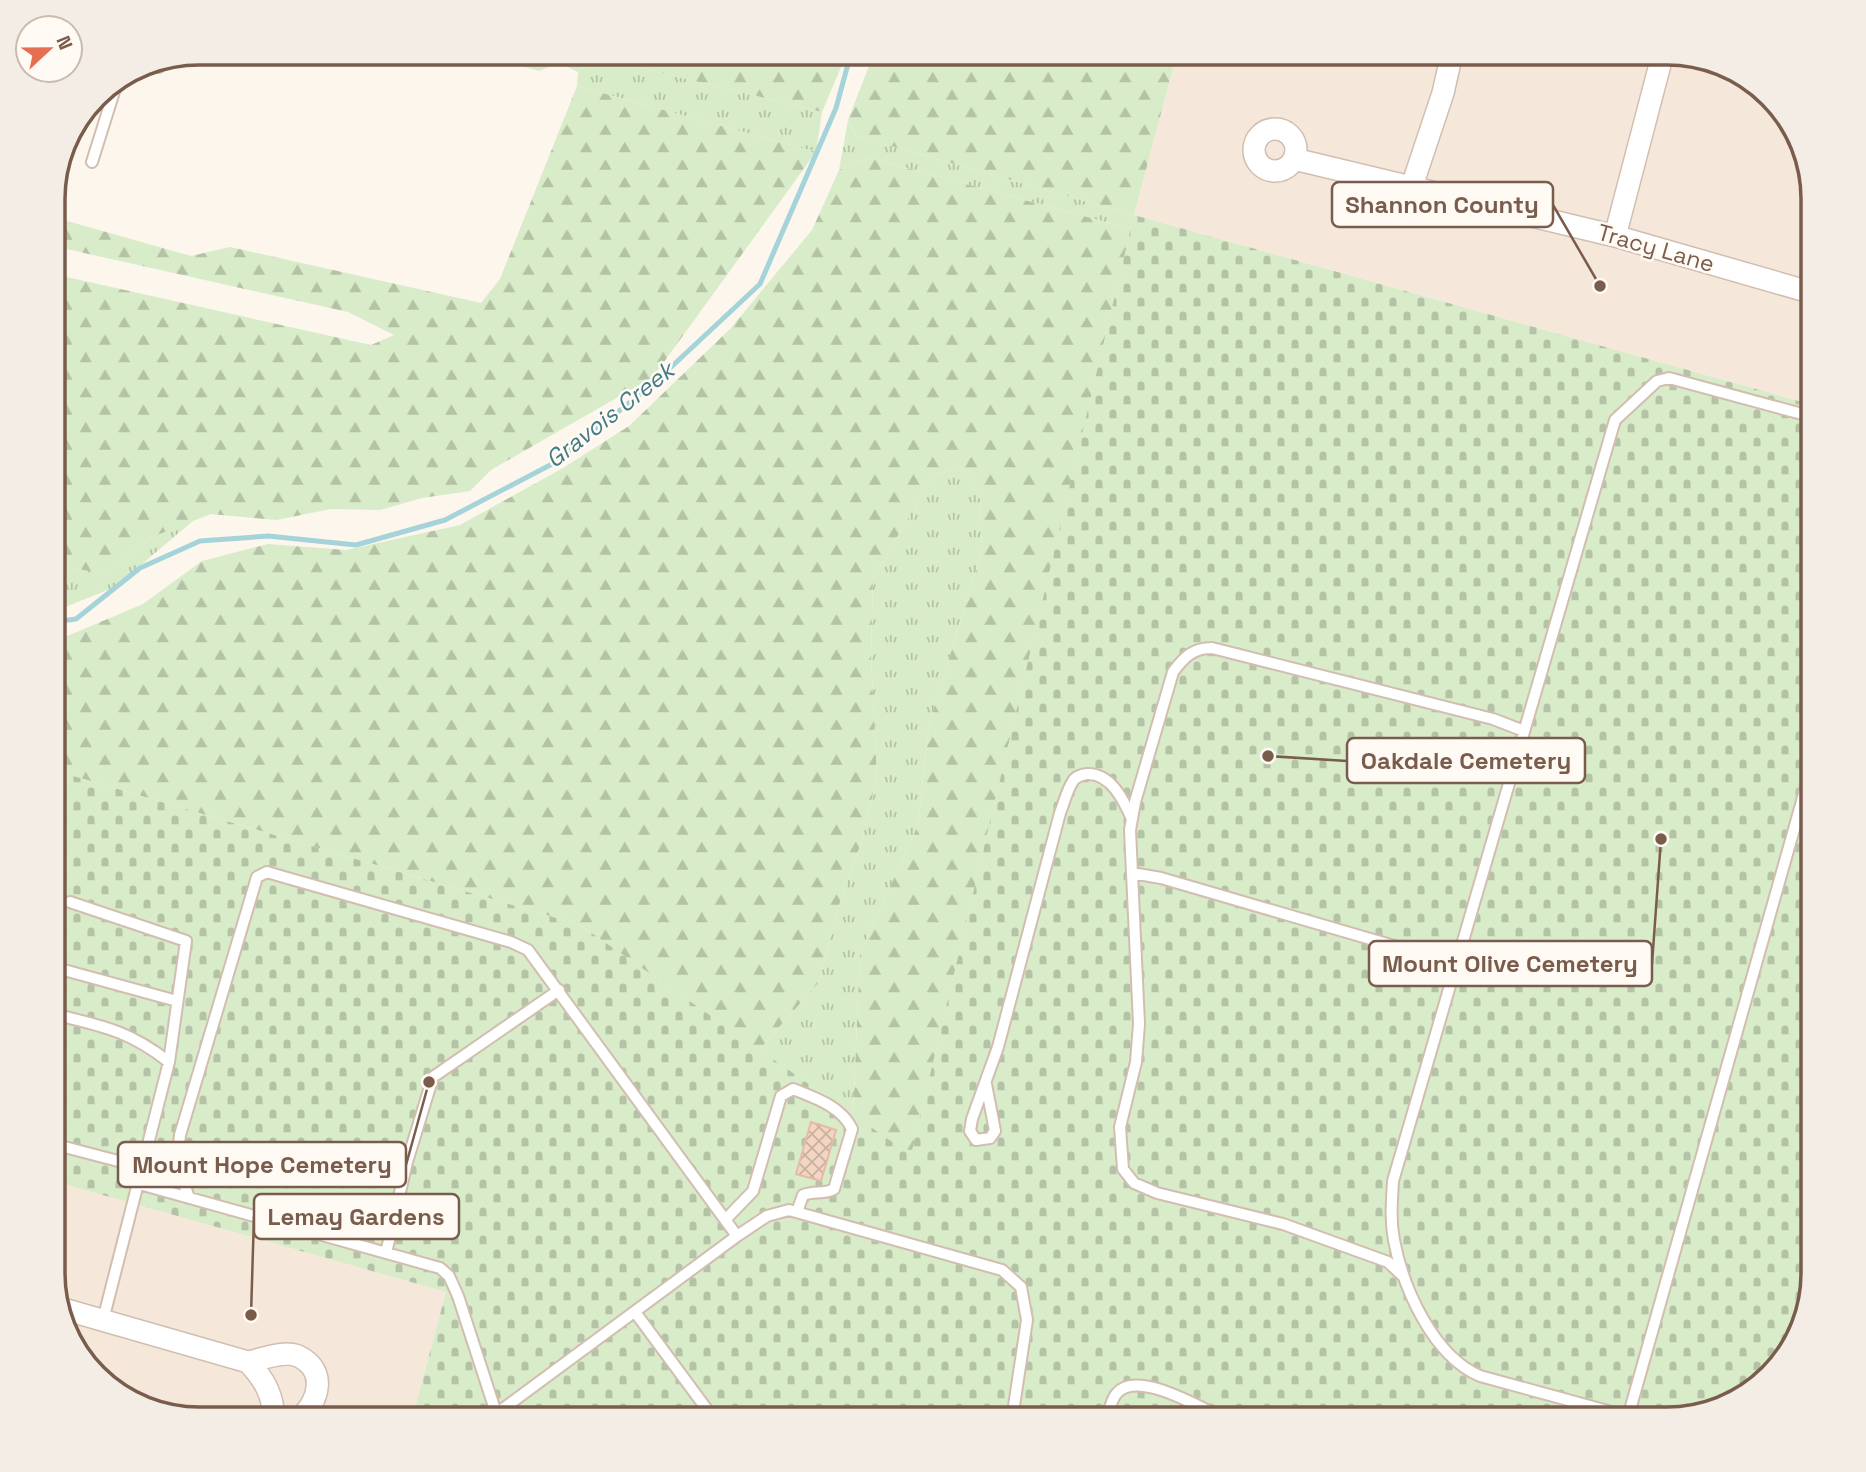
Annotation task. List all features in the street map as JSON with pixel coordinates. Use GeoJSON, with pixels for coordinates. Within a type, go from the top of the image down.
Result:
{"type":"FeatureCollection","features":[{"type":"Feature","properties":{"kind":"street"},"geometry":{"type":"LineString","coordinates":[[1412,186],[1443,93],[1449,65]]}},
{"type":"Feature","properties":{"kind":"street"},"geometry":{"type":"LineString","coordinates":[[1615,236],[1660,65]]}},
{"type":"Feature","properties":{"kind":"street","name":"Tracy Lane"},"geometry":{"type":"LineString","coordinates":[[1294,159],[1615,236],[1801,289]]}},
{"type":"Feature","properties":{"kind":"street"},"geometry":{"type":"LineString","coordinates":[[70,1311],[248,1362],[296,1355],[310,1366],[317,1380],[317,1395],[312,1407]]}},
{"type":"Feature","properties":{"kind":"street"},"geometry":{"type":"LineString","coordinates":[[248,1362],[264,1380],[273,1407]]}},
{"type":"Feature","properties":{"kind":"lane"},"geometry":{"type":"LineString","coordinates":[[92,162],[113,96]]}},
{"type":"Feature","properties":{"kind":"lane"},"geometry":{"type":"LineString","coordinates":[[1592,1407],[1480,1376],[1456,1363],[1427,1325],[1405,1278],[1394,1241],[1391,1216],[1393,1181],[1615,420],[1657,381],[1669,378],[1801,414]]}},
{"type":"Feature","properties":{"kind":"lane"},"geometry":{"type":"LineString","coordinates":[[1405,1278],[1388,1262],[1283,1224],[1157,1193],[1134,1183],[1123,1169],[1120,1127],[1136,1062],[1139,1024],[1132,819],[1173,673],[1183,657],[1200,648],[1212,648],[1493,719],[1524,731]]}},
{"type":"Feature","properties":{"kind":"lane"},"geometry":{"type":"LineString","coordinates":[[986,1084],[995,1131],[990,1138],[976,1140],[970,1131],[972,1119],[986,1084],[1060,813],[1073,781],[1079,775],[1103,777],[1123,800],[1132,819]]}},
{"type":"Feature","properties":{"kind":"lane"},"geometry":{"type":"LineString","coordinates":[[1635,1407],[1801,809]]}},
{"type":"Feature","properties":{"kind":"lane"},"geometry":{"type":"LineString","coordinates":[[189,1198],[182,1180],[178,1150],[180,1135],[257,877],[267,872],[511,942],[528,950],[737,1236]]}},
{"type":"Feature","properties":{"kind":"lane"},"geometry":{"type":"LineString","coordinates":[[1132,873],[1161,878],[1456,964]]}},
{"type":"Feature","properties":{"kind":"lane"},"geometry":{"type":"LineString","coordinates":[[70,902],[186,941],[169,1062],[135,1183],[103,1320]]}},
{"type":"Feature","properties":{"kind":"lane"},"geometry":{"type":"LineString","coordinates":[[65,970],[177,1002]]}},
{"type":"Feature","properties":{"kind":"lane"},"geometry":{"type":"LineString","coordinates":[[386,1253],[407,1162],[433,1077],[559,990]]}},
{"type":"Feature","properties":{"kind":"lane"},"geometry":{"type":"LineString","coordinates":[[65,1017],[120,1030],[140,1040],[169,1062]]}},
{"type":"Feature","properties":{"kind":"lane"},"geometry":{"type":"LineString","coordinates":[[726,1219],[753,1191],[781,1096],[793,1089],[824,1101],[846,1117],[852,1129],[834,1189],[827,1193],[812,1191],[803,1195],[797,1212]]}},
{"type":"Feature","properties":{"kind":"lane"},"geometry":{"type":"LineString","coordinates":[[65,1147],[141,1167]]}},
{"type":"Feature","properties":{"kind":"lane"},"geometry":{"type":"LineString","coordinates":[[135,1183],[440,1268],[449,1276],[494,1407]]}},
{"type":"Feature","properties":{"kind":"lane"},"geometry":{"type":"LineString","coordinates":[[510,1407],[737,1236],[767,1216],[789,1210],[1003,1270],[1021,1287],[1027,1320],[1014,1407]]}},
{"type":"Feature","properties":{"kind":"lane"},"geometry":{"type":"LineString","coordinates":[[635,1311],[705,1407]]}},
{"type":"Feature","properties":{"kind":"lane"},"geometry":{"type":"LineString","coordinates":[[1111,1407],[1115,1394],[1137,1384],[1151,1386],[1198,1407]]}},
{"type":"Feature","properties":{"kind":"shaded area"},"geometry":{"type":"Polygon","coordinates":[[[1174,65],[1693,67],[1726,79],[1756,98],[1779,124],[1794,156],[1801,190],[1801,402],[1134,215],[1174,65]]]}},
{"type":"Feature","properties":{"kind":"shaded area"},"geometry":{"type":"Polygon","coordinates":[[[65,1184],[446,1292],[415,1407],[199,1407],[164,1403],[124,1385],[110,1374],[92,1355],[79,1332],[69,1308],[65,1282],[65,1184]]]}},
{"type":"Feature","properties":{"kind":"green space"},"geometry":{"type":"Polygon","coordinates":[[[518,65],[554,65],[539,71],[518,65]]]}},
{"type":"Feature","properties":{"kind":"green space"},"geometry":{"type":"Polygon","coordinates":[[[563,65],[629,65],[822,112],[816,152],[577,86],[578,72],[563,65]]]}},
{"type":"Feature","properties":{"kind":"green space"},"geometry":{"type":"Polygon","coordinates":[[[629,65],[842,65],[822,112],[629,65]]]}},
{"type":"Feature","properties":{"kind":"green space"},"geometry":{"type":"Polygon","coordinates":[[[869,65],[1174,65],[1134,215],[856,136],[848,120],[869,65]]]}},
{"type":"Feature","properties":{"kind":"green space"},"geometry":{"type":"Polygon","coordinates":[[[577,86],[816,152],[653,377],[491,470],[470,491],[422,498],[380,510],[331,509],[276,520],[211,514],[152,537],[104,574],[73,568],[65,570],[65,277],[371,345],[394,335],[348,312],[65,249],[65,220],[191,256],[230,247],[481,303],[500,279],[577,86]]]}},
{"type":"Feature","properties":{"kind":"green space"},"geometry":{"type":"Polygon","coordinates":[[[848,120],[856,136],[1134,215],[1131,229],[870,158],[839,170],[848,120]]]}},
{"type":"Feature","properties":{"kind":"green space"},"geometry":{"type":"Polygon","coordinates":[[[870,158],[1131,229],[911,1156],[853,1115],[860,953],[918,825],[929,724],[982,550],[980,499],[962,467],[933,476],[873,578],[871,656],[877,777],[862,840],[838,908],[819,982],[759,1050],[580,925],[65,774],[65,637],[143,604],[202,561],[268,544],[346,550],[460,525],[563,468],[629,426],[730,329],[812,230],[839,170],[870,158]]]}},
{"type":"Feature","properties":{"kind":"green space"},"geometry":{"type":"Polygon","coordinates":[[[1134,215],[1801,402],[1801,1282],[1791,1324],[1779,1348],[1768,1362],[1742,1385],[1693,1405],[415,1407],[446,1292],[65,1184],[65,774],[580,925],[911,1155],[1134,215]]]}},
{"type":"Feature","properties":{"kind":"green space"},"geometry":{"type":"Polygon","coordinates":[[[962,467],[980,499],[982,550],[929,724],[918,825],[860,953],[853,1115],[759,1050],[819,982],[838,908],[862,840],[877,777],[871,656],[873,578],[933,476],[962,467]]]}},
{"type":"Feature","properties":{"kind":"green space"},"geometry":{"type":"Polygon","coordinates":[[[194,520],[115,587],[65,607],[65,570],[73,568],[104,574],[152,537],[194,520]]]}},
{"type":"Feature","properties":{"kind":"building"},"geometry":{"type":"Polygon","coordinates":[[[811,1122],[836,1130],[821,1181],[796,1174],[811,1122]]]}},
{"type":"Feature","properties":{"kind":"waterway","name":"Gravois Creek"},"geometry":{"type":"LineString","coordinates":[[65,620],[76,619],[140,568],[200,541],[268,536],[356,545],[445,520],[554,463],[654,383],[760,284],[836,108],[848,65]]}},
{"type":"Feature","properties":{"kind":"place","name":"Shannon County"},"geometry":{"type":"Point","coordinates":[1600,286]}},
{"type":"Feature","properties":{"kind":"place","name":"Oakdale Cemetery"},"geometry":{"type":"Point","coordinates":[1268,756]}},
{"type":"Feature","properties":{"kind":"place","name":"Mount Olive Cemetery"},"geometry":{"type":"Point","coordinates":[1661,839]}},
{"type":"Feature","properties":{"kind":"place","name":"Mount Hope Cemetery"},"geometry":{"type":"Point","coordinates":[429,1082]}},
{"type":"Feature","properties":{"kind":"place","name":"Lemay Gardens"},"geometry":{"type":"Point","coordinates":[251,1315]}}]}
